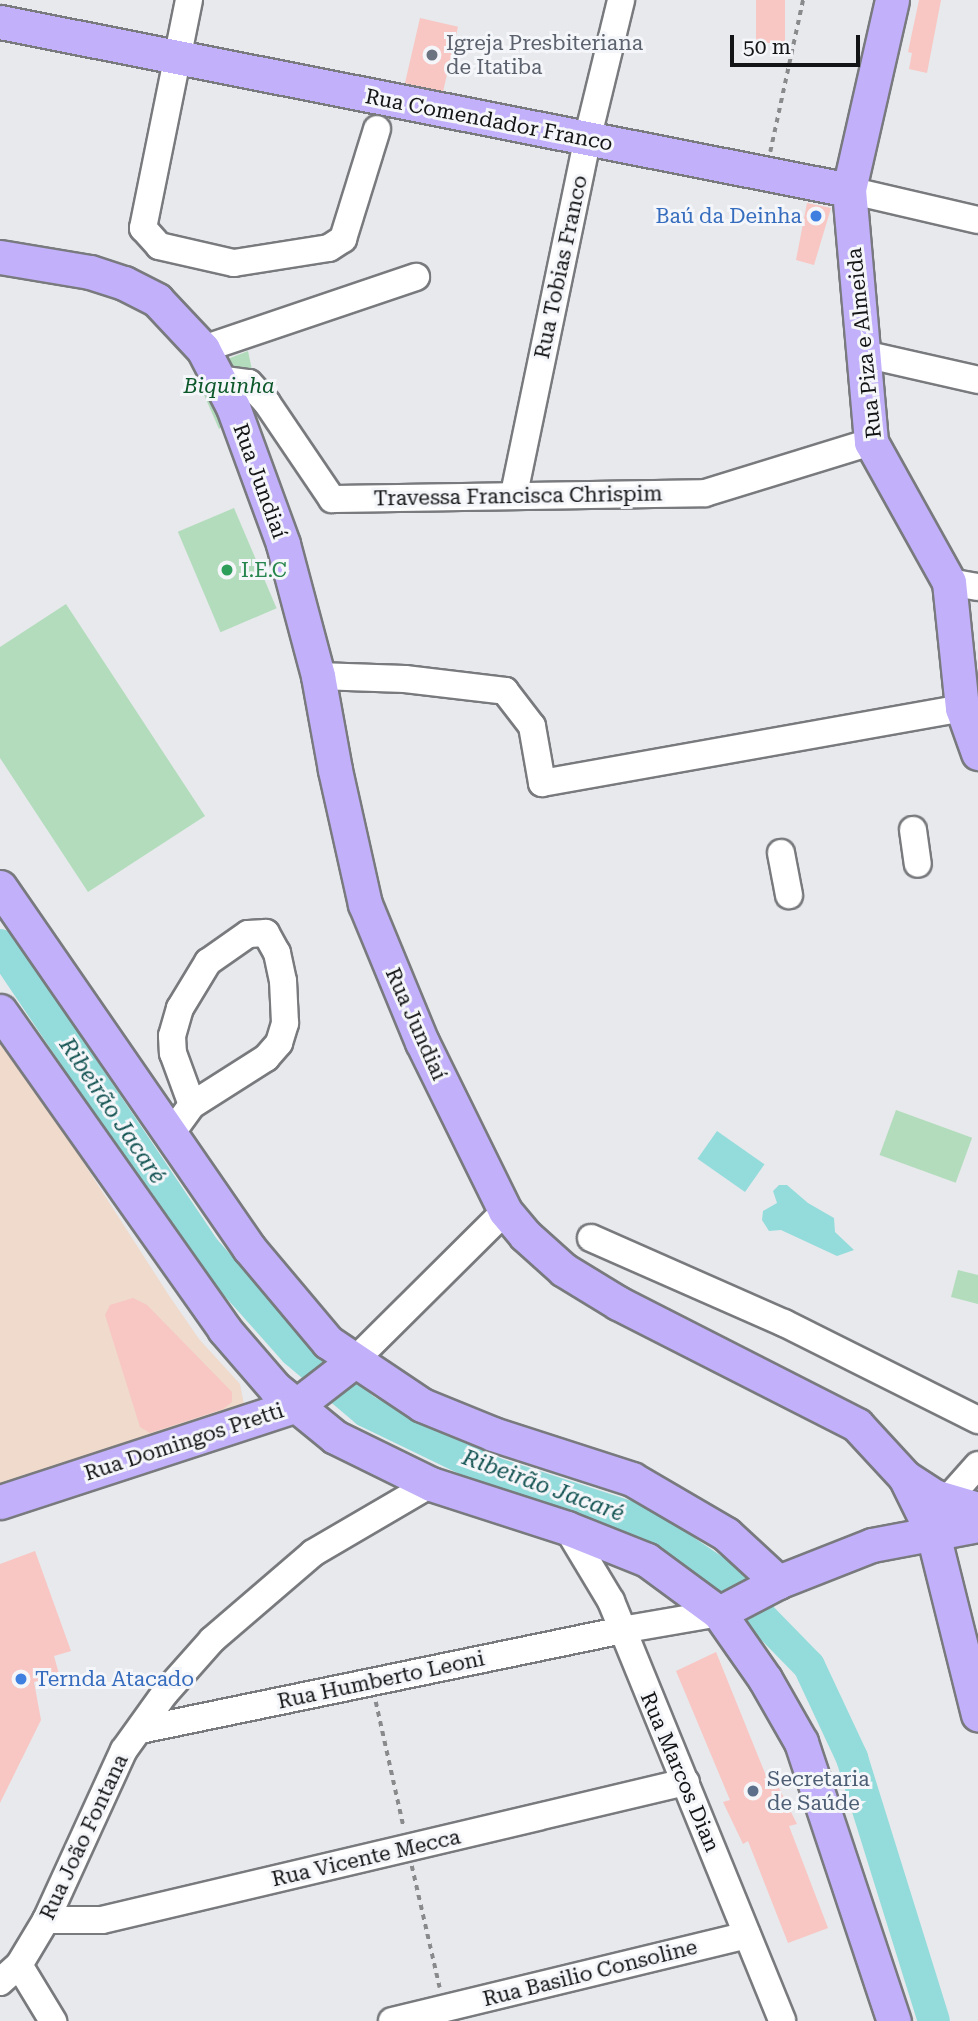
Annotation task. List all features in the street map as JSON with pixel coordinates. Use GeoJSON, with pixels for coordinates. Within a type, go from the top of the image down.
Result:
{"type":"FeatureCollection","features":[{"type":"Feature","properties":{"kind":"main road","name":"Rua Piza e Almeida"},"geometry":{"type":"LineString","coordinates":[[892,0],[849,190],[871,442],[964,585],[962,708],[978,750]]}},
{"type":"Feature","properties":{"kind":"main road","name":"Rua Comendador Franco"},"geometry":{"type":"LineString","coordinates":[[0,22],[849,190]]}},
{"type":"Feature","properties":{"kind":"main road","name":"Rua Jundiaí"},"geometry":{"type":"LineString","coordinates":[[0,257],[90,272],[124,283],[158,300],[203,349],[233,407],[283,544],[318,676],[335,770],[365,904],[422,1042],[505,1211],[524,1235],[564,1270],[618,1303],[857,1425],[905,1477],[933,1534],[974,1680],[978,1714]]}},
{"type":"Feature","properties":{"kind":"main road"},"geometry":{"type":"LineString","coordinates":[[0,887],[248,1248],[350,1364],[422,1405],[493,1434],[632,1479],[726,1534],[773,1585]]}},
{"type":"Feature","properties":{"kind":"main road"},"geometry":{"type":"LineString","coordinates":[[0,1011],[224,1329],[275,1388],[300,1402],[335,1437],[431,1484],[567,1528],[648,1560],[726,1609],[801,1742],[894,2021]]}},
{"type":"Feature","properties":{"kind":"main road","name":"Rua Domingos Pretti"},"geometry":{"type":"LineString","coordinates":[[0,1502],[300,1402],[350,1364]]}},
{"type":"Feature","properties":{"kind":"main road"},"geometry":{"type":"LineString","coordinates":[[905,1477],[946,1501],[978,1508]]}},
{"type":"Feature","properties":{"kind":"main road"},"geometry":{"type":"LineString","coordinates":[[872,1545],[897,1524],[903,1514],[906,1500],[905,1477]]}},
{"type":"Feature","properties":{"kind":"main road"},"geometry":{"type":"LineString","coordinates":[[726,1609],[773,1585],[872,1545],[978,1525]]}},
{"type":"Feature","properties":{"kind":"street"},"geometry":{"type":"LineString","coordinates":[[189,0],[143,228],[159,246],[234,263],[329,248],[343,239],[377,129]]}},
{"type":"Feature","properties":{"kind":"street","name":"Rua Tobias Franco"},"geometry":{"type":"LineString","coordinates":[[514,494],[587,140],[621,0]]}},
{"type":"Feature","properties":{"kind":"street","name":"Rua Comendador Franco"},"geometry":{"type":"LineString","coordinates":[[849,190],[978,220]]}},
{"type":"Feature","properties":{"kind":"street"},"geometry":{"type":"LineString","coordinates":[[203,349],[416,277]]}},
{"type":"Feature","properties":{"kind":"street"},"geometry":{"type":"LineString","coordinates":[[864,354],[978,380]]}},
{"type":"Feature","properties":{"kind":"street","name":"Travessa Francisca Chrispim"},"geometry":{"type":"LineString","coordinates":[[219,379],[249,383],[267,403],[332,499],[705,493],[871,442]]}},
{"type":"Feature","properties":{"kind":"street"},"geometry":{"type":"LineString","coordinates":[[318,676],[405,679],[505,691],[532,726],[542,783],[962,708]]}},
{"type":"Feature","properties":{"kind":"street"},"geometry":{"type":"LineString","coordinates":[[913,830],[918,864]]}},
{"type":"Feature","properties":{"kind":"street"},"geometry":{"type":"LineString","coordinates":[[781,853],[789,895]]}},
{"type":"Feature","properties":{"kind":"street"},"geometry":{"type":"LineString","coordinates":[[170,1135],[192,1105],[266,1058],[279,1043],[285,1023],[283,981],[277,953],[266,933],[248,934],[208,962],[180,1008],[172,1036],[173,1053],[192,1105]]}},
{"type":"Feature","properties":{"kind":"street","name":"Rua Domingos Pretti"},"geometry":{"type":"LineString","coordinates":[[350,1364],[505,1211]]}},
{"type":"Feature","properties":{"kind":"street"},"geometry":{"type":"LineString","coordinates":[[591,1238],[784,1323],[978,1420]]}},
{"type":"Feature","properties":{"kind":"street"},"geometry":{"type":"LineString","coordinates":[[946,1501],[978,1465]]}},
{"type":"Feature","properties":{"kind":"street","name":"Rua João Fontana"},"geometry":{"type":"LineString","coordinates":[[9,1974],[46,1920],[124,1750],[165,1693],[212,1640],[313,1553],[431,1484]]}},
{"type":"Feature","properties":{"kind":"street","name":"Rua Marcos Dian"},"geometry":{"type":"LineString","coordinates":[[567,1528],[611,1601],[782,2021]]}},
{"type":"Feature","properties":{"kind":"street","name":"Rua Humberto Leoni"},"geometry":{"type":"LineString","coordinates":[[140,1730],[726,1609]]}},
{"type":"Feature","properties":{"kind":"street","name":"Rua Vicente Mecca"},"geometry":{"type":"LineString","coordinates":[[46,1920],[102,1920],[686,1782]]}},
{"type":"Feature","properties":{"kind":"street","name":"Rua Basilio Consoline"},"geometry":{"type":"LineString","coordinates":[[392,2021],[747,1935]]}},
{"type":"Feature","properties":{"kind":"street"},"geometry":{"type":"LineString","coordinates":[[9,1974],[53,2021]]}},
{"type":"Feature","properties":{"kind":"path"},"geometry":{"type":"LineString","coordinates":[[765,174],[803,0]]}},
{"type":"Feature","properties":{"kind":"shaded area"},"geometry":{"type":"Polygon","coordinates":[[[0,1040],[199,1339],[240,1384],[245,1409],[0,1489],[0,1040]]]}},
{"type":"Feature","properties":{"kind":"green space","name":"Biquinha"},"geometry":{"type":"Polygon","coordinates":[[[248,351],[258,398],[219,429],[194,372],[248,351]]]}},
{"type":"Feature","properties":{"kind":"green space","name":"I.E.C"},"geometry":{"type":"Polygon","coordinates":[[[234,508],[277,608],[220,632],[178,532],[234,508]]]}},
{"type":"Feature","properties":{"kind":"green space"},"geometry":{"type":"Polygon","coordinates":[[[66,604],[205,816],[88,892],[0,758],[0,647],[66,604]]]}},
{"type":"Feature","properties":{"kind":"green space"},"geometry":{"type":"Polygon","coordinates":[[[896,1110],[972,1138],[956,1183],[880,1155],[896,1110]]]}},
{"type":"Feature","properties":{"kind":"green space"},"geometry":{"type":"Polygon","coordinates":[[[958,1270],[978,1275],[978,1304],[951,1297],[958,1270]]]}},
{"type":"Feature","properties":{"kind":"water"},"geometry":{"type":"Polygon","coordinates":[[[717,1131],[765,1164],[745,1192],[697,1159],[717,1131]]]}},
{"type":"Feature","properties":{"kind":"water"},"geometry":{"type":"Polygon","coordinates":[[[779,1185],[787,1185],[808,1203],[834,1218],[835,1232],[854,1250],[837,1256],[781,1230],[769,1231],[762,1220],[763,1211],[777,1203],[773,1191],[779,1185]]]}},
{"type":"Feature","properties":{"kind":"building"},"geometry":{"type":"Polygon","coordinates":[[[756,0],[785,0],[785,43],[756,43],[756,0]]]}},
{"type":"Feature","properties":{"kind":"building"},"geometry":{"type":"Polygon","coordinates":[[[919,0],[941,0],[927,73],[909,69],[912,53],[908,52],[919,0]]]}},
{"type":"Feature","properties":{"kind":"building","name":"Igreja Presbiteriana de Itatiba"},"geometry":{"type":"Polygon","coordinates":[[[420,18],[458,27],[443,92],[405,83],[420,18]]]}},
{"type":"Feature","properties":{"kind":"building"},"geometry":{"type":"Polygon","coordinates":[[[807,203],[831,208],[814,265],[796,260],[807,203]]]}},
{"type":"Feature","properties":{"kind":"building"},"geometry":{"type":"Polygon","coordinates":[[[133,1298],[147,1305],[232,1392],[232,1402],[223,1409],[150,1433],[140,1427],[105,1315],[110,1305],[133,1298]]]}},
{"type":"Feature","properties":{"kind":"building","name":"Ternda Atacado"},"geometry":{"type":"Polygon","coordinates":[[[35,1551],[71,1651],[54,1656],[59,1674],[34,1682],[41,1720],[0,1803],[0,1564],[35,1551]]]}},
{"type":"Feature","properties":{"kind":"building","name":"Secretaria de Saúde"},"geometry":{"type":"Polygon","coordinates":[[[716,1652],[769,1783],[776,1782],[797,1824],[789,1826],[828,1928],[788,1943],[748,1841],[743,1844],[723,1802],[730,1800],[676,1671],[716,1652]]]}},
{"type":"Feature","properties":{"kind":"waterway","name":"Ribeirão Jacaré"},"geometry":{"type":"LineString","coordinates":[[0,945],[205,1250],[295,1351],[366,1411],[494,1473],[639,1520],[718,1573],[809,1666],[852,1758],[934,2021]]}},
{"type":"Feature","properties":{"kind":"place","name":"Igreja Presbiteriana de Itatiba"},"geometry":{"type":"Point","coordinates":[432,55]}},
{"type":"Feature","properties":{"kind":"place","name":"Baú da Deinha"},"geometry":{"type":"Point","coordinates":[816,216]}},
{"type":"Feature","properties":{"kind":"place","name":"I.E.C"},"geometry":{"type":"Point","coordinates":[227,570]}},
{"type":"Feature","properties":{"kind":"place","name":"Ternda Atacado"},"geometry":{"type":"Point","coordinates":[21,1679]}},
{"type":"Feature","properties":{"kind":"place","name":"Secretaria de Saúde"},"geometry":{"type":"Point","coordinates":[753,1791]}}]}
